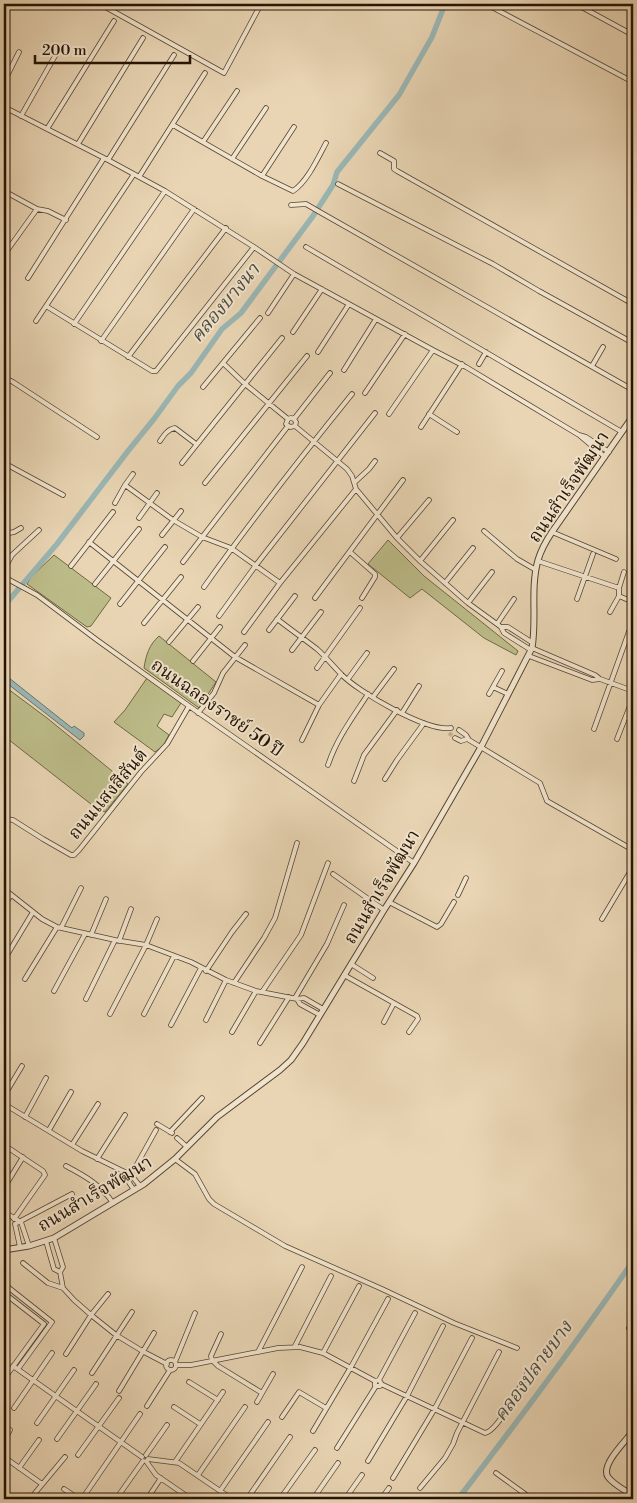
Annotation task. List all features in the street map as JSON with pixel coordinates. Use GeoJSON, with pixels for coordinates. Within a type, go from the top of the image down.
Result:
{"type":"FeatureCollection","features":[{"type":"Feature","properties":{"kind":"street"},"geometry":{"type":"LineString","coordinates":[[4,12],[8,4]]}},
{"type":"Feature","properties":{"kind":"street"},"geometry":{"type":"LineString","coordinates":[[100,4],[224,73],[261,4]]}},
{"type":"Feature","properties":{"kind":"street"},"geometry":{"type":"LineString","coordinates":[[486,4],[633,82]]}},
{"type":"Feature","properties":{"kind":"street"},"geometry":{"type":"LineString","coordinates":[[576,4],[633,36]]}},
{"type":"Feature","properties":{"kind":"street"},"geometry":{"type":"LineString","coordinates":[[47,129],[114,21]]}},
{"type":"Feature","properties":{"kind":"street"},"geometry":{"type":"LineString","coordinates":[[78,144],[143,38]]}},
{"type":"Feature","properties":{"kind":"street"},"geometry":{"type":"LineString","coordinates":[[4,82],[19,52]]}},
{"type":"Feature","properties":{"kind":"street"},"geometry":{"type":"LineString","coordinates":[[28,278],[174,55]]}},
{"type":"Feature","properties":{"kind":"street"},"geometry":{"type":"LineString","coordinates":[[21,116],[54,56]]}},
{"type":"Feature","properties":{"kind":"street"},"geometry":{"type":"LineString","coordinates":[[139,177],[205,73]]}},
{"type":"Feature","properties":{"kind":"street"},"geometry":{"type":"LineString","coordinates":[[203,142],[237,91]]}},
{"type":"Feature","properties":{"kind":"street"},"geometry":{"type":"LineString","coordinates":[[4,107],[165,191],[226,228],[280,266],[432,350],[462,364],[586,437],[607,454]]}},
{"type":"Feature","properties":{"kind":"street"},"geometry":{"type":"LineString","coordinates":[[232,159],[266,108]]}},
{"type":"Feature","properties":{"kind":"street"},"geometry":{"type":"LineString","coordinates":[[173,125],[290,190],[295,190],[311,170],[326,143]]}},
{"type":"Feature","properties":{"kind":"street"},"geometry":{"type":"LineString","coordinates":[[262,176],[294,127]]}},
{"type":"Feature","properties":{"kind":"street"},"geometry":{"type":"LineString","coordinates":[[380,153],[393,160],[394,169],[397,172],[633,304]]}},
{"type":"Feature","properties":{"kind":"street"},"geometry":{"type":"LineString","coordinates":[[36,320],[134,174]]}},
{"type":"Feature","properties":{"kind":"street"},"geometry":{"type":"LineString","coordinates":[[338,184],[494,264],[633,343]]}},
{"type":"Feature","properties":{"kind":"street"},"geometry":{"type":"LineString","coordinates":[[4,191],[37,209],[66,220]]}},
{"type":"Feature","properties":{"kind":"street"},"geometry":{"type":"LineString","coordinates":[[74,324],[165,191]]}},
{"type":"Feature","properties":{"kind":"street"},"geometry":{"type":"LineString","coordinates":[[291,204],[306,204],[633,390]]}},
{"type":"Feature","properties":{"kind":"street"},"geometry":{"type":"LineString","coordinates":[[4,255],[37,209]]}},
{"type":"Feature","properties":{"kind":"street"},"geometry":{"type":"LineString","coordinates":[[101,341],[194,209]]}},
{"type":"Feature","properties":{"kind":"street"},"geometry":{"type":"LineString","coordinates":[[128,357],[226,228]]}},
{"type":"Feature","properties":{"kind":"street"},"geometry":{"type":"LineString","coordinates":[[46,306],[128,357],[152,371],[156,371],[254,247]]}},
{"type":"Feature","properties":{"kind":"street"},"geometry":{"type":"LineString","coordinates":[[306,247],[622,432]]}},
{"type":"Feature","properties":{"kind":"street"},"geometry":{"type":"LineString","coordinates":[[268,313],[294,274]]}},
{"type":"Feature","properties":{"kind":"street"},"geometry":{"type":"LineString","coordinates":[[293,332],[322,289]]}},
{"type":"Feature","properties":{"kind":"street"},"geometry":{"type":"LineString","coordinates":[[318,352],[349,304]]}},
{"type":"Feature","properties":{"kind":"street"},"geometry":{"type":"LineString","coordinates":[[204,387],[260,318]]}},
{"type":"Feature","properties":{"kind":"street"},"geometry":{"type":"LineString","coordinates":[[344,370],[376,319]]}},
{"type":"Feature","properties":{"kind":"street"},"geometry":{"type":"LineString","coordinates":[[365,393],[404,334]]}},
{"type":"Feature","properties":{"kind":"street"},"geometry":{"type":"LineString","coordinates":[[182,463],[282,338]]}},
{"type":"Feature","properties":{"kind":"street"},"geometry":{"type":"LineString","coordinates":[[592,366],[603,347]]}},
{"type":"Feature","properties":{"kind":"street"},"geometry":{"type":"LineString","coordinates":[[390,414],[432,350]]}},
{"type":"Feature","properties":{"kind":"street"},"geometry":{"type":"LineString","coordinates":[[479,364],[486,352]]}},
{"type":"Feature","properties":{"kind":"street"},"geometry":{"type":"LineString","coordinates":[[205,483],[307,356]]}},
{"type":"Feature","properties":{"kind":"street"},"geometry":{"type":"LineString","coordinates":[[223,363],[245,384],[288,419],[294,419]]}},
{"type":"Feature","properties":{"kind":"street"},"geometry":{"type":"LineString","coordinates":[[420,427],[462,364]]}},
{"type":"Feature","properties":{"kind":"street"},"geometry":{"type":"LineString","coordinates":[[294,426],[296,422],[294,419],[330,374]]}},
{"type":"Feature","properties":{"kind":"street"},"geometry":{"type":"LineString","coordinates":[[4,381],[8,379],[13,382],[97,437]]}},
{"type":"Feature","properties":{"kind":"street"},"geometry":{"type":"LineString","coordinates":[[204,587],[231,548],[352,394]]}},
{"type":"Feature","properties":{"kind":"street"},"geometry":{"type":"LineString","coordinates":[[219,616],[256,565],[375,414]]}},
{"type":"Feature","properties":{"kind":"street"},"geometry":{"type":"LineString","coordinates":[[429,414],[457,432]]}},
{"type":"Feature","properties":{"kind":"street","name":"ถนนสำเร็จพัฒนา"},"geometry":{"type":"LineString","coordinates":[[4,1250],[29,1246],[54,1238],[153,1177],[175,1159],[217,1117],[280,1070],[303,1043],[414,864],[479,746],[503,692],[531,649],[534,630],[534,584],[541,552],[552,532],[633,417]]}},
{"type":"Feature","properties":{"kind":"street"},"geometry":{"type":"LineString","coordinates":[[183,562],[288,426],[286,424],[288,419]]}},
{"type":"Feature","properties":{"kind":"street"},"geometry":{"type":"LineString","coordinates":[[288,426],[294,426],[338,461],[352,476],[356,489],[397,538],[420,561],[468,603],[499,626],[504,633],[571,672],[592,680],[600,679]]}},
{"type":"Feature","properties":{"kind":"street"},"geometry":{"type":"LineString","coordinates":[[160,441],[171,428],[175,428],[196,444]]}},
{"type":"Feature","properties":{"kind":"street"},"geometry":{"type":"LineString","coordinates":[[355,482],[375,461]]}},
{"type":"Feature","properties":{"kind":"street"},"geometry":{"type":"LineString","coordinates":[[4,463],[63,495]]}},
{"type":"Feature","properties":{"kind":"street"},"geometry":{"type":"LineString","coordinates":[[115,503],[133,474]]}},
{"type":"Feature","properties":{"kind":"street"},"geometry":{"type":"LineString","coordinates":[[316,598],[403,480]]}},
{"type":"Feature","properties":{"kind":"street"},"geometry":{"type":"LineString","coordinates":[[126,485],[173,520],[202,537],[231,548],[280,583]]}},
{"type":"Feature","properties":{"kind":"street"},"geometry":{"type":"LineString","coordinates":[[244,632],[280,583],[356,489]]}},
{"type":"Feature","properties":{"kind":"street"},"geometry":{"type":"LineString","coordinates":[[139,518],[157,492]]}},
{"type":"Feature","properties":{"kind":"street"},"geometry":{"type":"LineString","coordinates":[[397,538],[429,500]]}},
{"type":"Feature","properties":{"kind":"street"},"geometry":{"type":"LineString","coordinates":[[162,535],[181,511]]}},
{"type":"Feature","properties":{"kind":"street"},"geometry":{"type":"LineString","coordinates":[[71,566],[113,512]]}},
{"type":"Feature","properties":{"kind":"street"},"geometry":{"type":"LineString","coordinates":[[420,561],[453,520]]}},
{"type":"Feature","properties":{"kind":"street"},"geometry":{"type":"LineString","coordinates":[[4,534],[21,528]]}},
{"type":"Feature","properties":{"kind":"street"},"geometry":{"type":"LineString","coordinates":[[95,584],[139,529]]}},
{"type":"Feature","properties":{"kind":"street"},"geometry":{"type":"LineString","coordinates":[[4,570],[12,555],[39,530]]}},
{"type":"Feature","properties":{"kind":"street"},"geometry":{"type":"LineString","coordinates":[[484,531],[517,559],[536,570]]}},
{"type":"Feature","properties":{"kind":"street"},"geometry":{"type":"LineString","coordinates":[[552,532],[616,559]]}},
{"type":"Feature","properties":{"kind":"street"},"geometry":{"type":"LineString","coordinates":[[89,542],[235,657],[318,705]]}},
{"type":"Feature","properties":{"kind":"street"},"geometry":{"type":"LineString","coordinates":[[120,604],[165,547]]}},
{"type":"Feature","properties":{"kind":"street"},"geometry":{"type":"LineString","coordinates":[[445,583],[473,548]]}},
{"type":"Feature","properties":{"kind":"street"},"geometry":{"type":"LineString","coordinates":[[350,552],[375,574],[375,578],[362,598]]}},
{"type":"Feature","properties":{"kind":"street"},"geometry":{"type":"LineString","coordinates":[[577,599],[593,554]]}},
{"type":"Feature","properties":{"kind":"street"},"geometry":{"type":"LineString","coordinates":[[538,561],[620,588]]}},
{"type":"Feature","properties":{"kind":"street"},"geometry":{"type":"LineString","coordinates":[[468,603],[492,572]]}},
{"type":"Feature","properties":{"kind":"street"},"geometry":{"type":"LineString","coordinates":[[610,612],[619,596],[624,572]]}},
{"type":"Feature","properties":{"kind":"street","name":"ถนนฉลองราชย์ 50 ปี"},"geometry":{"type":"LineString","coordinates":[[4,577],[38,595],[198,713],[414,864]]}},
{"type":"Feature","properties":{"kind":"street"},"geometry":{"type":"LineString","coordinates":[[144,623],[180,578]]}},
{"type":"Feature","properties":{"kind":"street"},"geometry":{"type":"LineString","coordinates":[[269,630],[295,596]]}},
{"type":"Feature","properties":{"kind":"street"},"geometry":{"type":"LineString","coordinates":[[619,596],[633,602]]}},
{"type":"Feature","properties":{"kind":"street"},"geometry":{"type":"LineString","coordinates":[[499,626],[514,599]]}},
{"type":"Feature","properties":{"kind":"street"},"geometry":{"type":"LineString","coordinates":[[169,642],[198,607]]}},
{"type":"Feature","properties":{"kind":"street"},"geometry":{"type":"LineString","coordinates":[[317,668],[360,608]]}},
{"type":"Feature","properties":{"kind":"street"},"geometry":{"type":"LineString","coordinates":[[292,650],[322,612]]}},
{"type":"Feature","properties":{"kind":"street"},"geometry":{"type":"LineString","coordinates":[[277,619],[326,657],[348,680],[371,696],[402,713],[424,723],[444,729],[449,733]]}},
{"type":"Feature","properties":{"kind":"street"},"geometry":{"type":"LineString","coordinates":[[499,626],[508,627],[531,649],[633,691]]}},
{"type":"Feature","properties":{"kind":"street"},"geometry":{"type":"LineString","coordinates":[[594,729],[631,626]]}},
{"type":"Feature","properties":{"kind":"street"},"geometry":{"type":"LineString","coordinates":[[194,661],[220,627]]}},
{"type":"Feature","properties":{"kind":"street"},"geometry":{"type":"LineString","coordinates":[[198,713],[214,693],[223,673],[245,645]]}},
{"type":"Feature","properties":{"kind":"street"},"geometry":{"type":"LineString","coordinates":[[348,680],[367,653]]}},
{"type":"Feature","properties":{"kind":"street"},"geometry":{"type":"LineString","coordinates":[[571,672],[574,666]]}},
{"type":"Feature","properties":{"kind":"street"},"geometry":{"type":"LineString","coordinates":[[328,765],[336,745],[350,720],[394,669]]}},
{"type":"Feature","properties":{"kind":"street"},"geometry":{"type":"LineString","coordinates":[[489,694],[502,671]]}},
{"type":"Feature","properties":{"kind":"street"},"geometry":{"type":"LineString","coordinates":[[302,740],[318,705],[341,674]]}},
{"type":"Feature","properties":{"kind":"street"},"geometry":{"type":"LineString","coordinates":[[402,713],[419,686]]}},
{"type":"Feature","properties":{"kind":"street"},"geometry":{"type":"LineString","coordinates":[[493,687],[503,692]]}},
{"type":"Feature","properties":{"kind":"street"},"geometry":{"type":"LineString","coordinates":[[617,739],[633,698]]}},
{"type":"Feature","properties":{"kind":"street","name":"ถนนแสงสีสันต์"},"geometry":{"type":"LineString","coordinates":[[4,823],[7,819],[13,820],[43,839],[74,855],[148,764],[167,744],[189,706]]}},
{"type":"Feature","properties":{"kind":"street"},"geometry":{"type":"LineString","coordinates":[[354,781],[364,755],[396,710]]}},
{"type":"Feature","properties":{"kind":"street"},"geometry":{"type":"LineString","coordinates":[[385,779],[424,723]]}},
{"type":"Feature","properties":{"kind":"street"},"geometry":{"type":"LineString","coordinates":[[444,729],[451,728]]}},
{"type":"Feature","properties":{"kind":"street"},"geometry":{"type":"LineString","coordinates":[[459,730],[468,739],[540,783],[547,801],[633,850]]}},
{"type":"Feature","properties":{"kind":"street"},"geometry":{"type":"LineString","coordinates":[[455,738],[461,741],[468,739]]}},
{"type":"Feature","properties":{"kind":"street"},"geometry":{"type":"LineString","coordinates":[[234,983],[275,918],[297,843]]}},
{"type":"Feature","properties":{"kind":"street"},"geometry":{"type":"LineString","coordinates":[[262,992],[301,935],[328,863]]}},
{"type":"Feature","properties":{"kind":"street"},"geometry":{"type":"LineString","coordinates":[[602,919],[633,867]]}},
{"type":"Feature","properties":{"kind":"street"},"geometry":{"type":"LineString","coordinates":[[333,874],[384,910]]}},
{"type":"Feature","properties":{"kind":"street"},"geometry":{"type":"LineString","coordinates":[[458,895],[466,878]]}},
{"type":"Feature","properties":{"kind":"street"},"geometry":{"type":"LineString","coordinates":[[25,979],[59,928],[81,888]]}},
{"type":"Feature","properties":{"kind":"street"},"geometry":{"type":"LineString","coordinates":[[4,889],[33,912],[59,928],[117,941],[146,945],[256,991],[296,999],[304,998],[323,1009]]}},
{"type":"Feature","properties":{"kind":"street"},"geometry":{"type":"LineString","coordinates":[[4,906],[11,895]]}},
{"type":"Feature","properties":{"kind":"street"},"geometry":{"type":"LineString","coordinates":[[92,936],[106,899]]}},
{"type":"Feature","properties":{"kind":"street"},"geometry":{"type":"LineString","coordinates":[[390,902],[437,927],[441,924],[454,902]]}},
{"type":"Feature","properties":{"kind":"street"},"geometry":{"type":"LineString","coordinates":[[296,999],[327,944],[344,905]]}},
{"type":"Feature","properties":{"kind":"street"},"geometry":{"type":"LineString","coordinates":[[86,999],[117,941],[131,909]]}},
{"type":"Feature","properties":{"kind":"street"},"geometry":{"type":"LineString","coordinates":[[4,960],[33,912]]}},
{"type":"Feature","properties":{"kind":"street"},"geometry":{"type":"LineString","coordinates":[[206,971],[246,914]]}},
{"type":"Feature","properties":{"kind":"street"},"geometry":{"type":"LineString","coordinates":[[110,1014],[146,945],[157,918]]}},
{"type":"Feature","properties":{"kind":"street"},"geometry":{"type":"LineString","coordinates":[[54,991],[85,934]]}},
{"type":"Feature","properties":{"kind":"street"},"geometry":{"type":"LineString","coordinates":[[144,1014],[174,956]]}},
{"type":"Feature","properties":{"kind":"street"},"geometry":{"type":"LineString","coordinates":[[351,964],[373,978]]}},
{"type":"Feature","properties":{"kind":"street"},"geometry":{"type":"LineString","coordinates":[[171,1024],[200,968]]}},
{"type":"Feature","properties":{"kind":"street"},"geometry":{"type":"LineString","coordinates":[[344,975],[417,1016],[418,1019],[409,1032]]}},
{"type":"Feature","properties":{"kind":"street"},"geometry":{"type":"LineString","coordinates":[[206,1020],[226,980]]}},
{"type":"Feature","properties":{"kind":"street"},"geometry":{"type":"LineString","coordinates":[[232,1032],[256,991]]}},
{"type":"Feature","properties":{"kind":"street"},"geometry":{"type":"LineString","coordinates":[[260,1043],[289,997]]}},
{"type":"Feature","properties":{"kind":"street"},"geometry":{"type":"LineString","coordinates":[[296,999],[300,1004],[320,1015]]}},
{"type":"Feature","properties":{"kind":"street"},"geometry":{"type":"LineString","coordinates":[[384,1022],[394,1003]]}},
{"type":"Feature","properties":{"kind":"street"},"geometry":{"type":"LineString","coordinates":[[4,1096],[22,1066]]}},
{"type":"Feature","properties":{"kind":"street"},"geometry":{"type":"LineString","coordinates":[[25,1116],[46,1078]]}},
{"type":"Feature","properties":{"kind":"street"},"geometry":{"type":"LineString","coordinates":[[49,1130],[71,1092]]}},
{"type":"Feature","properties":{"kind":"street"},"geometry":{"type":"LineString","coordinates":[[157,1124],[171,1132],[202,1098]]}},
{"type":"Feature","properties":{"kind":"street"},"geometry":{"type":"LineString","coordinates":[[4,1104],[72,1145],[128,1174],[140,1186]]}},
{"type":"Feature","properties":{"kind":"street"},"geometry":{"type":"LineString","coordinates":[[72,1145],[98,1104]]}},
{"type":"Feature","properties":{"kind":"street"},"geometry":{"type":"LineString","coordinates":[[97,1159],[125,1115]]}},
{"type":"Feature","properties":{"kind":"street"},"geometry":{"type":"LineString","coordinates":[[134,1190],[126,1178],[156,1130]]}},
{"type":"Feature","properties":{"kind":"street"},"geometry":{"type":"LineString","coordinates":[[177,1138],[186,1146]]}},
{"type":"Feature","properties":{"kind":"street"},"geometry":{"type":"LineString","coordinates":[[4,1145],[43,1171],[45,1175],[17,1221],[20,1247]]}},
{"type":"Feature","properties":{"kind":"street"},"geometry":{"type":"LineString","coordinates":[[4,1188],[23,1157]]}},
{"type":"Feature","properties":{"kind":"street"},"geometry":{"type":"LineString","coordinates":[[175,1159],[195,1174],[209,1199],[214,1204],[285,1246],[454,1323],[517,1348]]}},
{"type":"Feature","properties":{"kind":"street"},"geometry":{"type":"LineString","coordinates":[[66,1166],[91,1180],[105,1192],[113,1203]]}},
{"type":"Feature","properties":{"kind":"street"},"geometry":{"type":"LineString","coordinates":[[17,1221],[72,1194]]}},
{"type":"Feature","properties":{"kind":"street"},"geometry":{"type":"LineString","coordinates":[[4,1212],[17,1221],[29,1246]]}},
{"type":"Feature","properties":{"kind":"street"},"geometry":{"type":"LineString","coordinates":[[54,1238],[63,1267],[60,1272],[63,1288],[74,1300],[116,1335],[166,1364],[170,1370]]}},
{"type":"Feature","properties":{"kind":"street"},"geometry":{"type":"LineString","coordinates":[[46,1241],[54,1269],[60,1272]]}},
{"type":"Feature","properties":{"kind":"street"},"geometry":{"type":"LineString","coordinates":[[24,1263],[48,1284],[63,1288]]}},
{"type":"Feature","properties":{"kind":"street"},"geometry":{"type":"LineString","coordinates":[[258,1352],[302,1267]]}},
{"type":"Feature","properties":{"kind":"street"},"geometry":{"type":"LineString","coordinates":[[295,1346],[331,1276]]}},
{"type":"Feature","properties":{"kind":"street"},"geometry":{"type":"LineString","coordinates":[[4,1284],[52,1322]]}},
{"type":"Feature","properties":{"kind":"street"},"geometry":{"type":"LineString","coordinates":[[323,1353],[359,1286]]}},
{"type":"Feature","properties":{"kind":"street"},"geometry":{"type":"LineString","coordinates":[[4,1293],[44,1324]]}},
{"type":"Feature","properties":{"kind":"street"},"geometry":{"type":"LineString","coordinates":[[66,1354],[91,1315],[108,1294]]}},
{"type":"Feature","properties":{"kind":"street"},"geometry":{"type":"LineString","coordinates":[[17,1303],[21,1297]]}},
{"type":"Feature","properties":{"kind":"street"},"geometry":{"type":"LineString","coordinates":[[313,1431],[388,1299]]}},
{"type":"Feature","properties":{"kind":"street"},"geometry":{"type":"LineString","coordinates":[[92,1373],[132,1312]]}},
{"type":"Feature","properties":{"kind":"street"},"geometry":{"type":"LineString","coordinates":[[147,1406],[170,1370],[174,1369],[194,1313]]}},
{"type":"Feature","properties":{"kind":"street"},"geometry":{"type":"LineString","coordinates":[[337,1448],[376,1386],[379,1386],[378,1382],[415,1313]]}},
{"type":"Feature","properties":{"kind":"street"},"geometry":{"type":"LineString","coordinates":[[4,1379],[44,1324],[52,1322]]}},
{"type":"Feature","properties":{"kind":"street"},"geometry":{"type":"LineString","coordinates":[[18,1369],[52,1322]]}},
{"type":"Feature","properties":{"kind":"street"},"geometry":{"type":"LineString","coordinates":[[368,1461],[407,1396],[444,1326]]}},
{"type":"Feature","properties":{"kind":"street"},"geometry":{"type":"LineString","coordinates":[[629,1328],[633,1332]]}},
{"type":"Feature","properties":{"kind":"street"},"geometry":{"type":"LineString","coordinates":[[119,1391],[154,1333]]}},
{"type":"Feature","properties":{"kind":"street"},"geometry":{"type":"LineString","coordinates":[[221,1334],[211,1356],[213,1361],[262,1393]]}},
{"type":"Feature","properties":{"kind":"street"},"geometry":{"type":"LineString","coordinates":[[393,1478],[434,1410],[472,1338]]}},
{"type":"Feature","properties":{"kind":"street"},"geometry":{"type":"LineString","coordinates":[[166,1364],[170,1360],[184,1366],[295,1346],[323,1353],[434,1410],[485,1433],[490,1432],[511,1403],[528,1372]]}},
{"type":"Feature","properties":{"kind":"street"},"geometry":{"type":"LineString","coordinates":[[420,1488],[445,1458],[499,1352]]}},
{"type":"Feature","properties":{"kind":"street"},"geometry":{"type":"LineString","coordinates":[[14,1408],[52,1353]]}},
{"type":"Feature","properties":{"kind":"street"},"geometry":{"type":"LineString","coordinates":[[13,1366],[145,1459],[151,1469],[161,1478],[192,1499]]}},
{"type":"Feature","properties":{"kind":"street"},"geometry":{"type":"LineString","coordinates":[[37,1423],[74,1370]]}},
{"type":"Feature","properties":{"kind":"street"},"geometry":{"type":"LineString","coordinates":[[257,1402],[273,1374]]}},
{"type":"Feature","properties":{"kind":"street"},"geometry":{"type":"LineString","coordinates":[[189,1382],[218,1400]]}},
{"type":"Feature","properties":{"kind":"street"},"geometry":{"type":"LineString","coordinates":[[57,1439],[96,1384]]}},
{"type":"Feature","properties":{"kind":"street"},"geometry":{"type":"LineString","coordinates":[[175,1462],[223,1392]]}},
{"type":"Feature","properties":{"kind":"street"},"geometry":{"type":"LineString","coordinates":[[282,1417],[299,1392],[326,1408]]}},
{"type":"Feature","properties":{"kind":"street"},"geometry":{"type":"LineString","coordinates":[[78,1455],[100,1427],[119,1398]]}},
{"type":"Feature","properties":{"kind":"street"},"geometry":{"type":"LineString","coordinates":[[174,1407],[200,1424]]}},
{"type":"Feature","properties":{"kind":"street"},"geometry":{"type":"LineString","coordinates":[[198,1475],[245,1407]]}},
{"type":"Feature","properties":{"kind":"street"},"geometry":{"type":"LineString","coordinates":[[64,1489],[80,1499],[140,1414]]}},
{"type":"Feature","properties":{"kind":"street"},"geometry":{"type":"LineString","coordinates":[[220,1491],[268,1422]]}},
{"type":"Feature","properties":{"kind":"street"},"geometry":{"type":"LineString","coordinates":[[116,1499],[167,1425]]}},
{"type":"Feature","properties":{"kind":"street"},"geometry":{"type":"LineString","coordinates":[[4,1426],[10,1430],[4,1441]]}},
{"type":"Feature","properties":{"kind":"street"},"geometry":{"type":"LineString","coordinates":[[633,1432],[612,1457],[606,1468],[609,1478],[633,1496]]}},
{"type":"Feature","properties":{"kind":"street"},"geometry":{"type":"LineString","coordinates":[[247,1499],[290,1437]]}},
{"type":"Feature","properties":{"kind":"street"},"geometry":{"type":"LineString","coordinates":[[19,1468],[39,1440]]}},
{"type":"Feature","properties":{"kind":"street"},"geometry":{"type":"LineString","coordinates":[[280,1499],[315,1450]]}},
{"type":"Feature","properties":{"kind":"street"},"geometry":{"type":"LineString","coordinates":[[4,1457],[42,1484]]}},
{"type":"Feature","properties":{"kind":"street"},"geometry":{"type":"LineString","coordinates":[[32,1499],[65,1457]]}},
{"type":"Feature","properties":{"kind":"street"},"geometry":{"type":"LineString","coordinates":[[145,1459],[180,1463],[232,1499]]}},
{"type":"Feature","properties":{"kind":"street"},"geometry":{"type":"LineString","coordinates":[[313,1499],[338,1463]]}},
{"type":"Feature","properties":{"kind":"street"},"geometry":{"type":"LineString","coordinates":[[496,1473],[532,1499]]}},
{"type":"Feature","properties":{"kind":"street"},"geometry":{"type":"LineString","coordinates":[[345,1499],[362,1475]]}},
{"type":"Feature","properties":{"kind":"street"},"geometry":{"type":"LineString","coordinates":[[147,1499],[161,1478]]}},
{"type":"Feature","properties":{"kind":"street"},"geometry":{"type":"LineString","coordinates":[[381,1499],[389,1488]]}},
{"type":"Feature","properties":{"kind":"street"},"geometry":{"type":"LineString","coordinates":[[181,1499],[184,1494]]}},
{"type":"Feature","properties":{"kind":"green space"},"geometry":{"type":"Polygon","coordinates":[[[388,540],[424,576],[518,651],[516,655],[484,638],[422,589],[410,598],[368,564],[388,540]]]}},
{"type":"Feature","properties":{"kind":"green space"},"geometry":{"type":"Polygon","coordinates":[[[54,555],[111,598],[91,626],[87,627],[27,584],[31,577],[54,555]]]}},
{"type":"Feature","properties":{"kind":"green space"},"geometry":{"type":"Polygon","coordinates":[[[159,636],[216,682],[199,708],[144,668],[148,650],[159,636]]]}},
{"type":"Feature","properties":{"kind":"green space"},"geometry":{"type":"Polygon","coordinates":[[[147,678],[181,703],[172,717],[164,714],[157,726],[169,735],[163,746],[155,752],[114,722],[125,710],[147,678]]]}},
{"type":"Feature","properties":{"kind":"green space"},"geometry":{"type":"Polygon","coordinates":[[[4,686],[47,718],[128,784],[105,812],[96,808],[4,736],[4,686]]]}},
{"type":"Feature","properties":{"kind":"water"},"geometry":{"type":"Polygon","coordinates":[[[4,674],[72,728],[74,726],[84,733],[84,736],[80,740],[4,681],[4,674]]]}},
{"type":"Feature","properties":{"kind":"waterway","name":"คลองบางนา"},"geometry":{"type":"LineString","coordinates":[[4,606],[57,544],[178,386],[191,373],[222,329],[241,313],[313,216],[333,185],[337,172],[399,95],[432,37],[445,4]]}},
{"type":"Feature","properties":{"kind":"waterway","name":"คลองปลายบาง"},"geometry":{"type":"LineString","coordinates":[[458,1499],[547,1381],[633,1261]]}},
{"type":"Feature","properties":{"kind":"tunnel"},"geometry":{"type":"LineString","coordinates":[[449,733],[455,738]]}}]}
